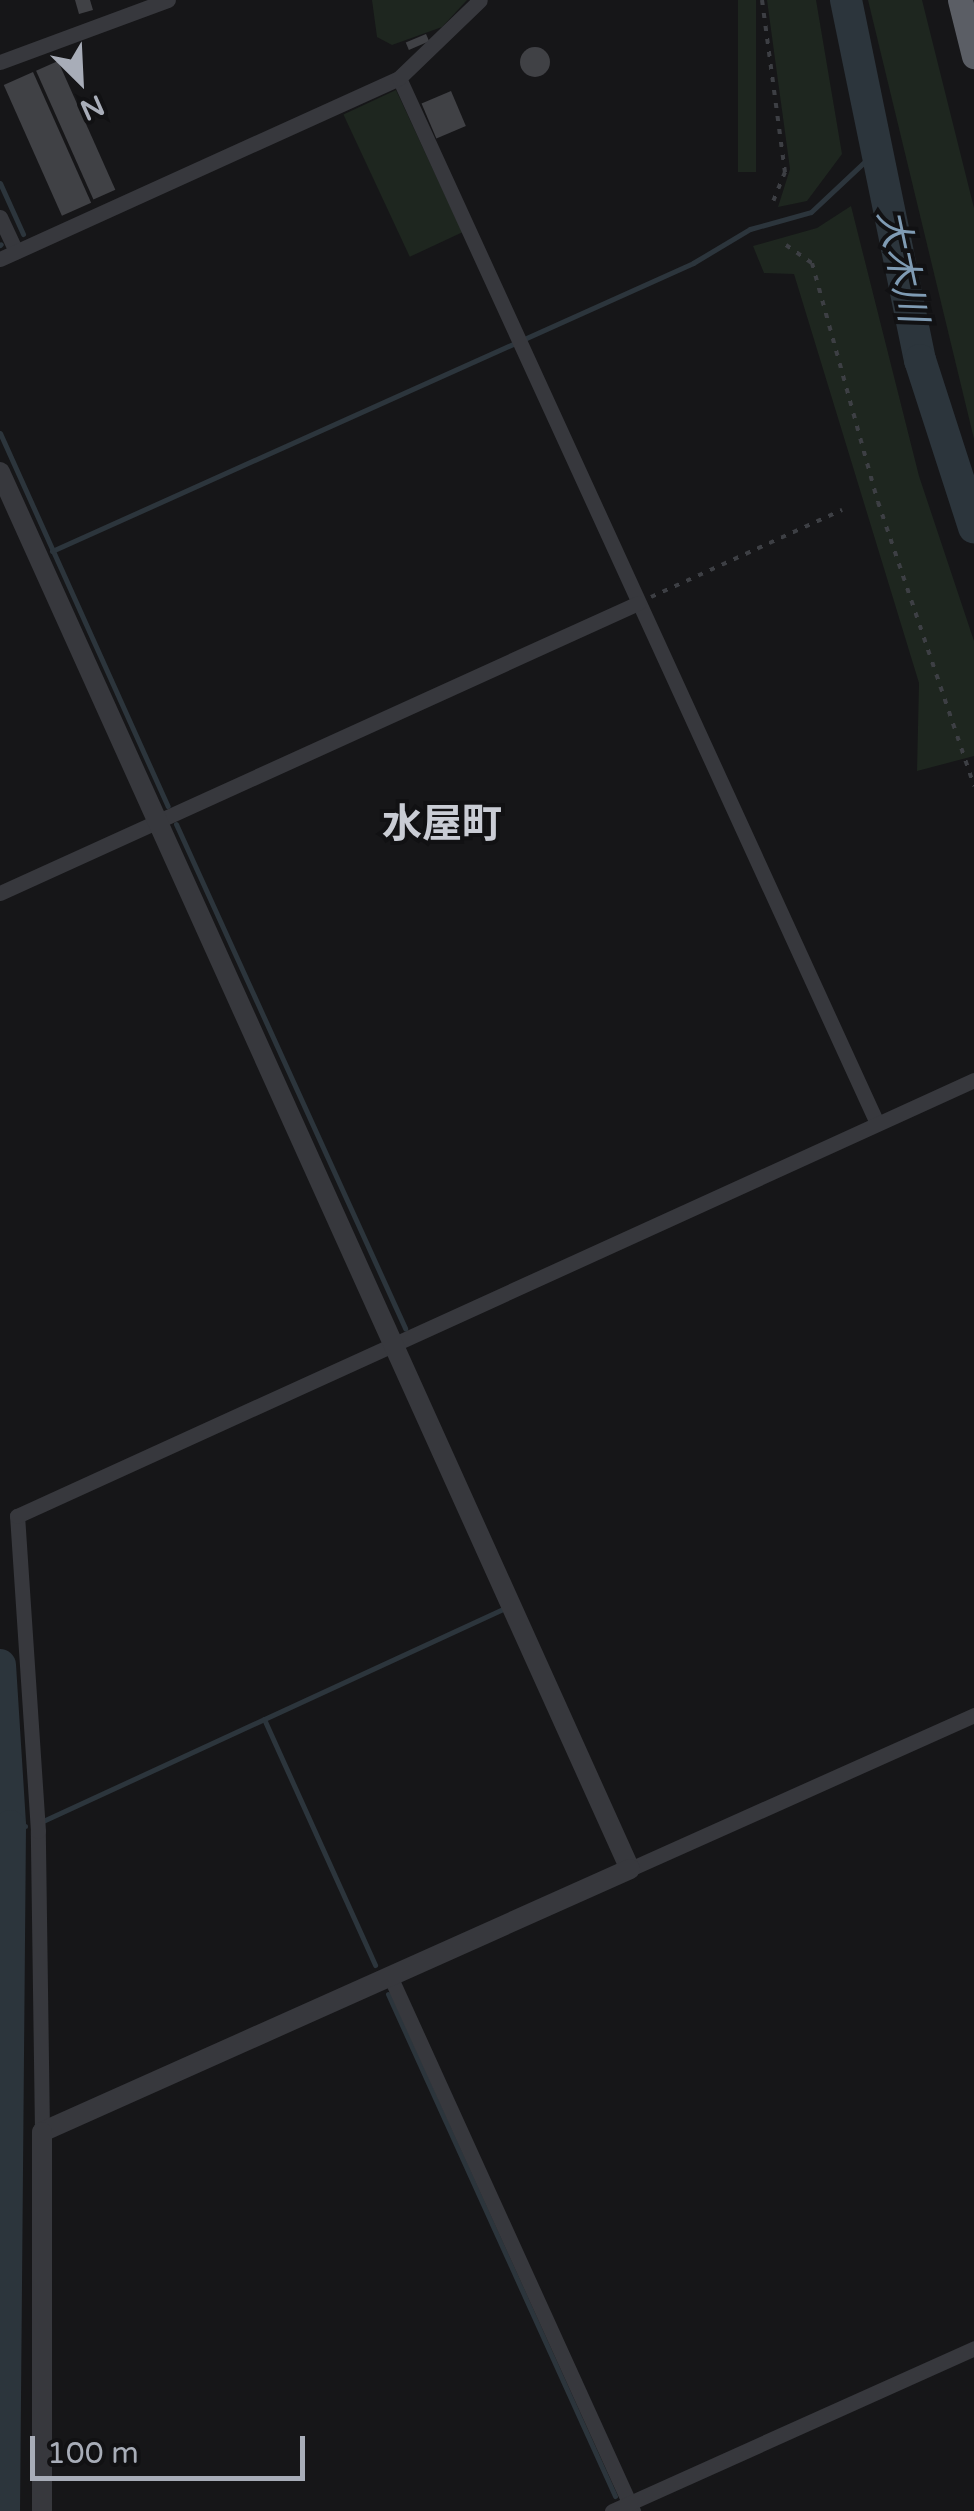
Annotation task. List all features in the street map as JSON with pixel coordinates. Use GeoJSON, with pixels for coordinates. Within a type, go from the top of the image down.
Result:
{"type":"FeatureCollection","features":[{"type":"Feature","properties":{"kind":"highway"},"geometry":{"type":"LineString","coordinates":[[960,0],[974,56]]}},
{"type":"Feature","properties":{"kind":"street"},"geometry":{"type":"LineString","coordinates":[[0,62],[168,0]]}},
{"type":"Feature","properties":{"kind":"street"},"geometry":{"type":"LineString","coordinates":[[0,216],[8,256],[399,78],[480,0]]}},
{"type":"Feature","properties":{"kind":"street"},"geometry":{"type":"LineString","coordinates":[[399,78],[877,1123]]}},
{"type":"Feature","properties":{"kind":"street"},"geometry":{"type":"LineString","coordinates":[[0,472],[630,1868]]}},
{"type":"Feature","properties":{"kind":"street"},"geometry":{"type":"LineString","coordinates":[[0,893],[638,603]]}},
{"type":"Feature","properties":{"kind":"street"},"geometry":{"type":"LineString","coordinates":[[42,2511],[37,1812],[17,1516],[974,1080]]}},
{"type":"Feature","properties":{"kind":"street"},"geometry":{"type":"LineString","coordinates":[[42,2132],[974,1715]]}},
{"type":"Feature","properties":{"kind":"street"},"geometry":{"type":"LineString","coordinates":[[390,1976],[632,2507]]}},
{"type":"Feature","properties":{"kind":"street"},"geometry":{"type":"LineString","coordinates":[[612,2511],[632,2507],[974,2348]]}},
{"type":"Feature","properties":{"kind":"path"},"geometry":{"type":"LineString","coordinates":[[762,0],[785,172],[773,201]]}},
{"type":"Feature","properties":{"kind":"path"},"geometry":{"type":"LineString","coordinates":[[786,244],[812,262],[878,502],[974,786]]}},
{"type":"Feature","properties":{"kind":"path"},"geometry":{"type":"LineString","coordinates":[[638,603],[842,510]]}},
{"type":"Feature","properties":{"kind":"shaded area"},"geometry":{"type":"Polygon","coordinates":[[[372,0],[467,0],[442,27],[392,45],[377,37],[372,0]]]}},
{"type":"Feature","properties":{"kind":"shaded area"},"geometry":{"type":"Polygon","coordinates":[[[738,0],[756,0],[756,172],[738,172],[738,0]]]}},
{"type":"Feature","properties":{"kind":"shaded area"},"geometry":{"type":"Polygon","coordinates":[[[767,0],[816,0],[842,154],[807,201],[778,207],[790,169],[767,0]]]}},
{"type":"Feature","properties":{"kind":"shaded area"},"geometry":{"type":"Polygon","coordinates":[[[868,0],[922,0],[974,208],[974,439],[868,0]]]}},
{"type":"Feature","properties":{"kind":"shaded area"},"geometry":{"type":"Polygon","coordinates":[[[396,90],[462,232],[410,257],[343,115],[396,90]]]}},
{"type":"Feature","properties":{"kind":"shaded area"},"geometry":{"type":"Polygon","coordinates":[[[851,206],[919,476],[974,641],[974,756],[917,771],[919,683],[794,274],[764,273],[753,246],[817,228],[851,206]]]}},
{"type":"Feature","properties":{"kind":"building"},"geometry":{"type":"Polygon","coordinates":[[[75,0],[90,0],[93,10],[79,14],[75,0]]]}},
{"type":"Feature","properties":{"kind":"building"},"geometry":{"type":"Polygon","coordinates":[[[426,34],[429,41],[409,50],[406,43],[426,34]]]}},
{"type":"Feature","properties":{"kind":"building"},"geometry":{"type":"Polygon","coordinates":[[[535,47],[546,51],[550,62],[546,73],[535,77],[524,73],[520,62],[524,51],[535,47]]]}},
{"type":"Feature","properties":{"kind":"building"},"geometry":{"type":"Polygon","coordinates":[[[58,61],[115,190],[93,200],[36,71],[58,61]]]}},
{"type":"Feature","properties":{"kind":"building"},"geometry":{"type":"Polygon","coordinates":[[[33,72],[91,203],[62,216],[4,85],[33,72]]]}},
{"type":"Feature","properties":{"kind":"building"},"geometry":{"type":"Polygon","coordinates":[[[451,91],[466,126],[436,138],[422,104],[451,91]]]}},
{"type":"Feature","properties":{"kind":"waterway","name":"大木川"},"geometry":{"type":"LineString","coordinates":[[846,0],[920,360],[974,527]]}},
{"type":"Feature","properties":{"kind":"waterway"},"geometry":{"type":"LineString","coordinates":[[52,551],[693,263],[750,229],[811,212],[876,151]]}},
{"type":"Feature","properties":{"kind":"waterway"},"geometry":{"type":"LineString","coordinates":[[0,183],[23,234]]}},
{"type":"Feature","properties":{"kind":"waterway"},"geometry":{"type":"LineString","coordinates":[[0,433],[168,806]]}},
{"type":"Feature","properties":{"kind":"waterway"},"geometry":{"type":"LineString","coordinates":[[176,824],[405,1328]]}},
{"type":"Feature","properties":{"kind":"waterway"},"geometry":{"type":"LineString","coordinates":[[43,1821],[503,1609]]}},
{"type":"Feature","properties":{"kind":"waterway"},"geometry":{"type":"LineString","coordinates":[[0,1665],[10,1826],[4,2511]]}},
{"type":"Feature","properties":{"kind":"waterway"},"geometry":{"type":"LineString","coordinates":[[264,1719],[375,1965]]}},
{"type":"Feature","properties":{"kind":"waterway"},"geometry":{"type":"LineString","coordinates":[[10,1826],[25,1826]]}},
{"type":"Feature","properties":{"kind":"waterway"},"geometry":{"type":"LineString","coordinates":[[388,1994],[615,2496]]}},
{"type":"Feature","properties":{"kind":"district","name":"水屋町"},"geometry":{"type":"Point","coordinates":[442,824]}}]}
